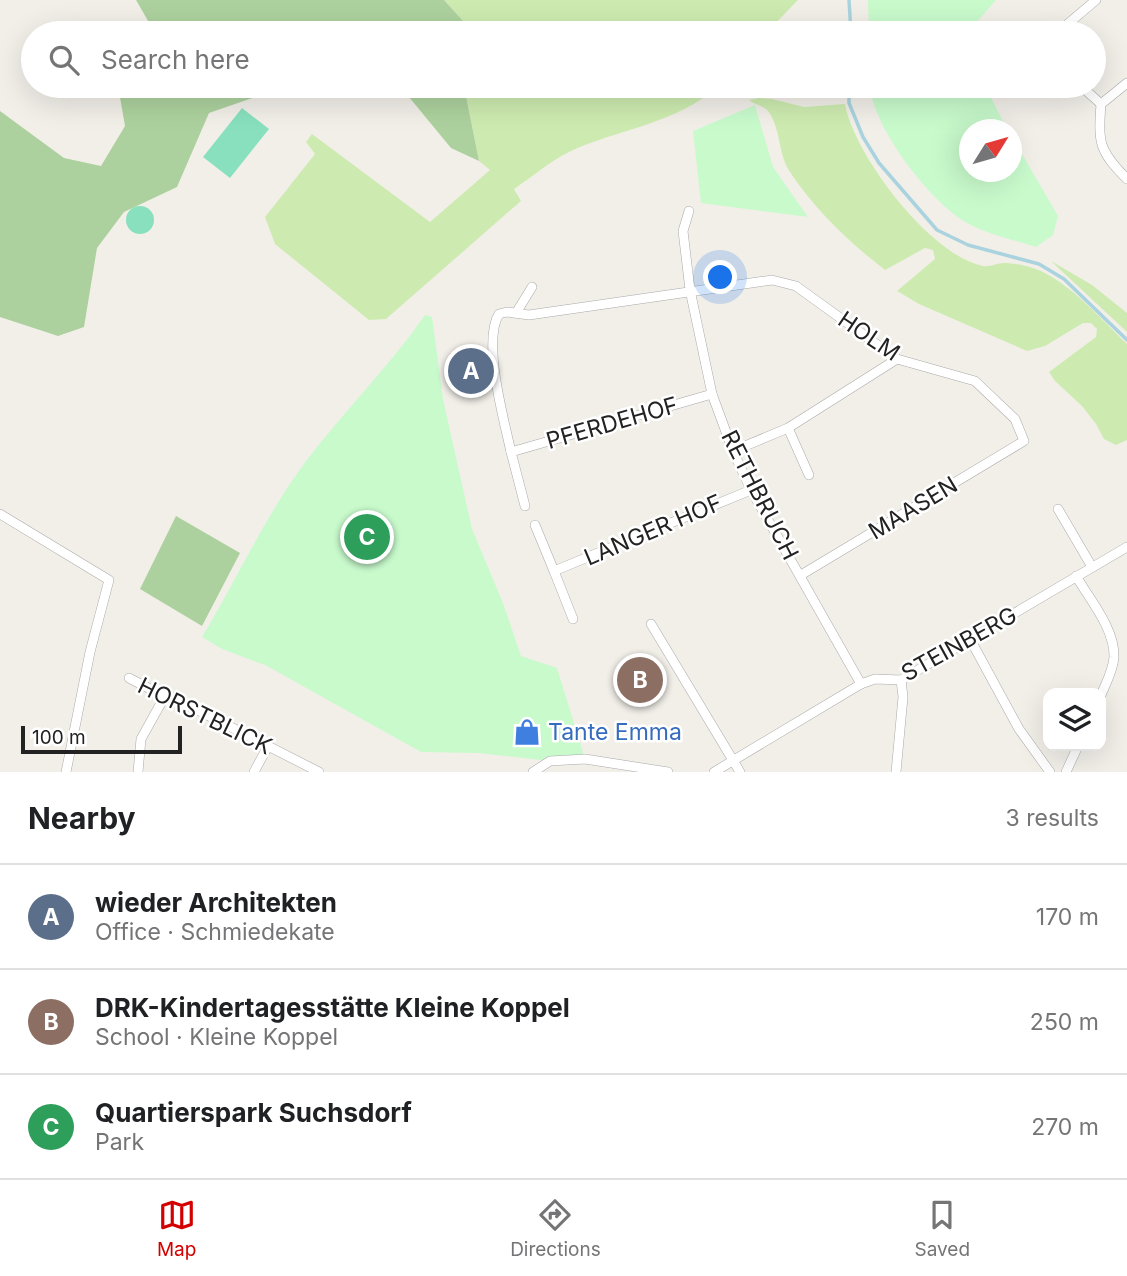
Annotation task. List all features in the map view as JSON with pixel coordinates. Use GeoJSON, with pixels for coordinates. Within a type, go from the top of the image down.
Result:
{"type":"FeatureCollection","features":[{"type":"Feature","properties":{"kind":"street"},"geometry":{"type":"LineString","coordinates":[[1071,21],[1096,0]]}},
{"type":"Feature","properties":{"kind":"street"},"geometry":{"type":"LineString","coordinates":[[1127,83],[1101,104],[1099,130],[1103,150],[1108,159],[1127,179]]}},
{"type":"Feature","properties":{"kind":"street"},"geometry":{"type":"LineString","coordinates":[[1094,98],[1101,104]]}},
{"type":"Feature","properties":{"kind":"street","name":"RETHBRUCH"},"geometry":{"type":"LineString","coordinates":[[689,211],[683,231],[690,290],[712,394],[733,452],[751,489],[861,684]]}},
{"type":"Feature","properties":{"kind":"street","name":"HOLM"},"geometry":{"type":"LineString","coordinates":[[516,313],[529,315],[772,280],[796,286],[897,359],[975,381],[1015,419],[1024,441]]}},
{"type":"Feature","properties":{"kind":"street"},"geometry":{"type":"LineString","coordinates":[[526,506],[498,391],[491,332],[499,314],[516,313],[532,287]]}},
{"type":"Feature","properties":{"kind":"street"},"geometry":{"type":"LineString","coordinates":[[733,452],[788,428],[897,359]]}},
{"type":"Feature","properties":{"kind":"street","name":"PFERDEHOF"},"geometry":{"type":"LineString","coordinates":[[511,452],[712,394]]}},
{"type":"Feature","properties":{"kind":"street"},"geometry":{"type":"LineString","coordinates":[[788,428],[809,475]]}},
{"type":"Feature","properties":{"kind":"street","name":"MAASEN"},"geometry":{"type":"LineString","coordinates":[[801,575],[1024,441]]}},
{"type":"Feature","properties":{"kind":"street","name":"LANGER HOF"},"geometry":{"type":"LineString","coordinates":[[554,571],[751,489]]}},
{"type":"Feature","properties":{"kind":"street"},"geometry":{"type":"LineString","coordinates":[[1058,509],[1092,567]]}},
{"type":"Feature","properties":{"kind":"street"},"geometry":{"type":"LineString","coordinates":[[0,514],[109,580],[90,652],[66,772]]}},
{"type":"Feature","properties":{"kind":"street","name":"LANGER HOF"},"geometry":{"type":"LineString","coordinates":[[535,525],[573,619]]}},
{"type":"Feature","properties":{"kind":"street","name":"STEINBERG"},"geometry":{"type":"LineString","coordinates":[[714,772],[861,684],[876,679],[901,680],[1127,547]]}},
{"type":"Feature","properties":{"kind":"street"},"geometry":{"type":"LineString","coordinates":[[1076,576],[1108,631],[1113,646],[1114,659],[1104,688]]}},
{"type":"Feature","properties":{"kind":"street"},"geometry":{"type":"LineString","coordinates":[[651,624],[740,772]]}},
{"type":"Feature","properties":{"kind":"street"},"geometry":{"type":"LineString","coordinates":[[970,639],[1019,729],[1050,772]]}},
{"type":"Feature","properties":{"kind":"street","name":"HORSTBLICK"},"geometry":{"type":"LineString","coordinates":[[129,678],[319,772]]}},
{"type":"Feature","properties":{"kind":"street"},"geometry":{"type":"LineString","coordinates":[[896,772],[903,697],[901,680]]}},
{"type":"Feature","properties":{"kind":"street"},"geometry":{"type":"LineString","coordinates":[[138,772],[141,739],[166,694]]}},
{"type":"Feature","properties":{"kind":"street"},"geometry":{"type":"LineString","coordinates":[[254,772],[268,746]]}},
{"type":"Feature","properties":{"kind":"street"},"geometry":{"type":"LineString","coordinates":[[1066,772],[1076,751]]}},
{"type":"Feature","properties":{"kind":"street"},"geometry":{"type":"LineString","coordinates":[[533,772],[550,761],[585,759],[611,768],[668,772]]}},
{"type":"Feature","properties":{"kind":"green space"},"geometry":{"type":"Polygon","coordinates":[[[136,0],[444,0],[463,21],[148,21],[136,0]]]}},
{"type":"Feature","properties":{"kind":"green space"},"geometry":{"type":"Polygon","coordinates":[[[444,0],[798,0],[778,21],[463,21],[444,0]]]}},
{"type":"Feature","properties":{"kind":"green space"},"geometry":{"type":"Polygon","coordinates":[[[868,0],[996,0],[978,21],[869,21],[868,0]]]}},
{"type":"Feature","properties":{"kind":"green space"},"geometry":{"type":"Polygon","coordinates":[[[120,98],[252,98],[209,113],[177,187],[124,212],[97,248],[84,327],[58,336],[0,317],[0,111],[64,158],[101,166],[125,126],[120,98]]]}},
{"type":"Feature","properties":{"kind":"green space"},"geometry":{"type":"Polygon","coordinates":[[[410,98],[466,98],[479,161],[451,148],[410,98]]]}},
{"type":"Feature","properties":{"kind":"green space"},"geometry":{"type":"Polygon","coordinates":[[[466,98],[703,98],[685,109],[646,125],[587,144],[548,164],[514,189],[521,201],[386,319],[369,320],[275,244],[265,217],[315,154],[306,142],[312,134],[430,222],[490,170],[479,161],[466,98]]]}},
{"type":"Feature","properties":{"kind":"green space"},"geometry":{"type":"Polygon","coordinates":[[[759,98],[804,107],[845,104],[851,125],[879,175],[897,200],[940,243],[962,258],[983,266],[1008,263],[1041,271],[1087,304],[1127,344],[1127,440],[1116,445],[1104,439],[1082,406],[1049,372],[1096,337],[1097,329],[1091,323],[1083,323],[1045,346],[1027,351],[919,304],[897,291],[935,259],[933,250],[925,248],[885,270],[858,248],[833,225],[790,172],[783,158],[772,118],[766,109],[749,100],[759,98]]]}},
{"type":"Feature","properties":{"kind":"green space"},"geometry":{"type":"Polygon","coordinates":[[[873,98],[991,98],[1002,119],[959,119],[959,182],[1022,182],[1022,154],[1058,216],[1053,235],[1036,247],[969,224],[954,214],[922,183],[882,123],[873,98]]]}},
{"type":"Feature","properties":{"kind":"green space"},"geometry":{"type":"Polygon","coordinates":[[[755,105],[773,167],[808,217],[701,203],[693,131],[755,105]]]}},
{"type":"Feature","properties":{"kind":"green space"},"geometry":{"type":"Polygon","coordinates":[[[242,108],[269,129],[230,178],[203,157],[242,108]]]}},
{"type":"Feature","properties":{"kind":"green space"},"geometry":{"type":"Polygon","coordinates":[[[140,206],[150,210],[154,220],[150,230],[140,234],[130,230],[126,220],[130,210],[140,206]]]}},
{"type":"Feature","properties":{"kind":"green space"},"geometry":{"type":"Polygon","coordinates":[[[1051,261],[1092,285],[1127,313],[1127,332],[1051,261]]]}},
{"type":"Feature","properties":{"kind":"green space"},"geometry":{"type":"Polygon","coordinates":[[[425,315],[432,317],[443,399],[472,529],[503,603],[521,656],[557,668],[585,759],[550,761],[478,753],[421,752],[267,666],[222,649],[202,637],[291,482],[425,315]]]}},
{"type":"Feature","properties":{"kind":"green space"},"geometry":{"type":"Polygon","coordinates":[[[176,516],[240,553],[202,626],[140,589],[176,516]]]}},
{"type":"Feature","properties":{"kind":"waterway"},"geometry":{"type":"LineString","coordinates":[[849,0],[850,21]]}},
{"type":"Feature","properties":{"kind":"waterway"},"geometry":{"type":"LineString","coordinates":[[849,98],[863,137],[879,163],[937,230],[968,245],[1039,264],[1064,279],[1127,340]]}},
{"type":"Feature","properties":{"kind":"place","name":"wieder Architekten"},"geometry":{"type":"Point","coordinates":[471,371]}},
{"type":"Feature","properties":{"kind":"place","name":"Quartierspark Suchsdorf"},"geometry":{"type":"Point","coordinates":[367,537]}},
{"type":"Feature","properties":{"kind":"place","name":"DRK-Kindertagesstätte Kleine Koppel"},"geometry":{"type":"Point","coordinates":[640,680]}},
{"type":"Feature","properties":{"kind":"place","name":"Tante Emma"},"geometry":{"type":"Point","coordinates":[527,732]}}]}
